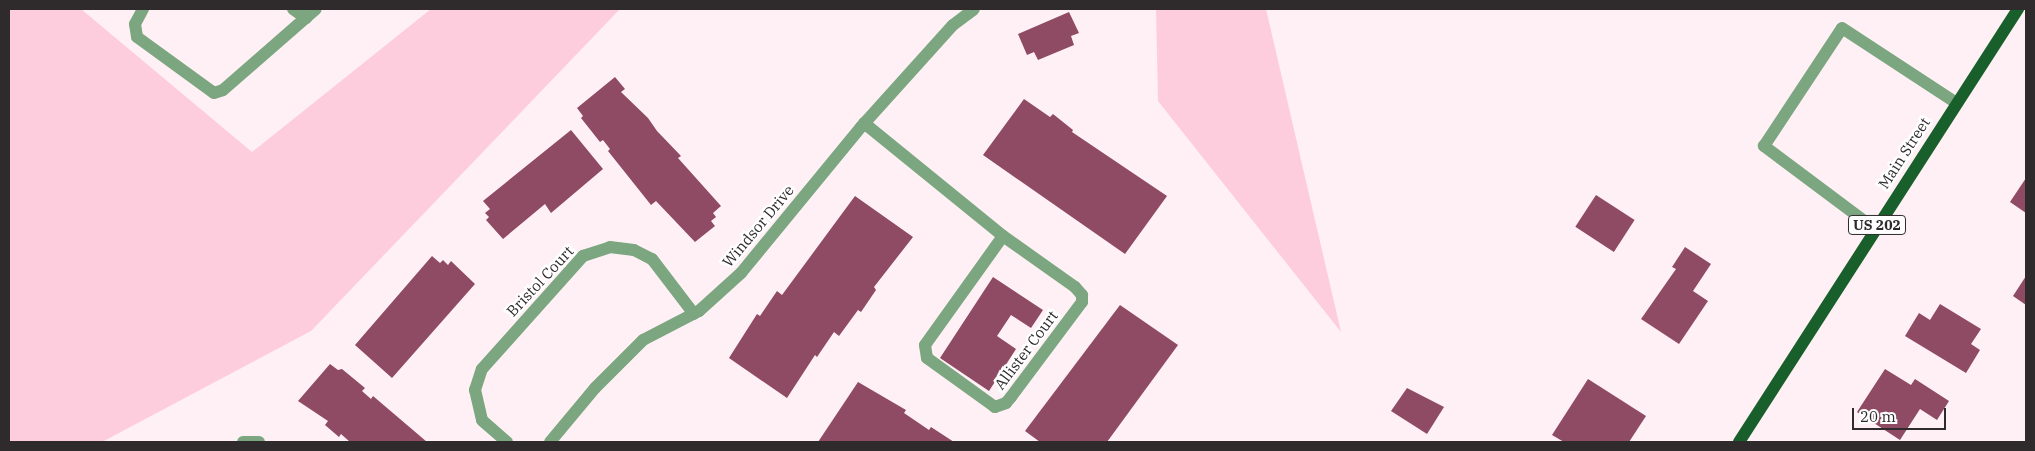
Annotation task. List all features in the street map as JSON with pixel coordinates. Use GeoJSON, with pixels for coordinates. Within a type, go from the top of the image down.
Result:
{"type":"FeatureCollection","features":[{"type":"Feature","properties":{"kind":"main road","name":"Main Street"},"geometry":{"type":"LineString","coordinates":[[1739,442],[1956,102],[2018,9]]}},
{"type":"Feature","properties":{"kind":"street"},"geometry":{"type":"LineString","coordinates":[[143,9],[135,24],[136,37],[214,93],[223,90],[316,9]]}},
{"type":"Feature","properties":{"kind":"street"},"geometry":{"type":"LineString","coordinates":[[293,9],[306,18]]}},
{"type":"Feature","properties":{"kind":"street","name":"Windsor Drive"},"geometry":{"type":"LineString","coordinates":[[550,442],[595,388],[643,340],[694,314],[741,273],[864,123],[953,25],[974,9]]}},
{"type":"Feature","properties":{"kind":"street"},"geometry":{"type":"LineString","coordinates":[[1875,229],[1764,146],[1842,28],[1956,102]]}},
{"type":"Feature","properties":{"kind":"street","name":"Allister Court"},"geometry":{"type":"LineString","coordinates":[[864,123],[1003,236],[1075,287],[1082,295],[1082,302],[1011,397],[1006,403],[995,407],[928,358],[924,345],[1003,236]]}},
{"type":"Feature","properties":{"kind":"street","name":"Bristol Court"},"geometry":{"type":"LineString","coordinates":[[507,442],[482,420],[476,390],[482,369],[582,256],[610,247],[634,250],[652,259],[694,314]]}},
{"type":"Feature","properties":{"kind":"street"},"geometry":{"type":"LineString","coordinates":[[243,442],[259,442]]}},
{"type":"Feature","properties":{"kind":"shaded area"},"geometry":{"type":"Polygon","coordinates":[[[9,9],[81,9],[252,152],[431,9],[620,9],[311,331],[102,442],[9,442],[9,9]]]}},
{"type":"Feature","properties":{"kind":"shaded area"},"geometry":{"type":"Polygon","coordinates":[[[1156,9],[1266,9],[1341,332],[1158,101],[1156,9]]]}},
{"type":"Feature","properties":{"kind":"building"},"geometry":{"type":"Polygon","coordinates":[[[1069,12],[1079,33],[1071,36],[1074,45],[1038,60],[1034,52],[1027,55],[1018,34],[1069,12]]]}},
{"type":"Feature","properties":{"kind":"building"},"geometry":{"type":"Polygon","coordinates":[[[615,77],[625,89],[621,92],[648,118],[657,131],[681,156],[678,158],[721,206],[713,213],[716,217],[711,221],[715,226],[695,242],[656,201],[651,205],[608,151],[610,149],[603,140],[600,142],[581,118],[583,116],[577,108],[615,77]]]}},
{"type":"Feature","properties":{"kind":"building"},"geometry":{"type":"Polygon","coordinates":[[[1024,99],[1050,117],[1053,114],[1073,130],[1072,132],[1167,196],[1125,254],[983,155],[1024,99]]]}},
{"type":"Feature","properties":{"kind":"building"},"geometry":{"type":"Polygon","coordinates":[[[571,130],[603,169],[551,213],[545,204],[503,239],[486,220],[489,217],[485,213],[490,209],[483,201],[571,130]]]}},
{"type":"Feature","properties":{"kind":"building"},"geometry":{"type":"Polygon","coordinates":[[[2026,178],[2026,213],[2010,202],[2026,178]]]}},
{"type":"Feature","properties":{"kind":"building"},"geometry":{"type":"Polygon","coordinates":[[[1596,195],[1635,220],[1614,252],[1575,227],[1596,195]]]}},
{"type":"Feature","properties":{"kind":"building"},"geometry":{"type":"Polygon","coordinates":[[[855,196],[913,237],[874,287],[876,290],[861,312],[858,310],[839,336],[834,332],[817,357],[815,355],[787,398],[729,358],[757,314],[760,316],[777,291],[782,295],[855,196]]]}},
{"type":"Feature","properties":{"kind":"building"},"geometry":{"type":"Polygon","coordinates":[[[1685,247],[1711,264],[1693,291],[1708,301],[1679,344],[1641,319],[1676,269],[1672,267],[1685,247]]]}},
{"type":"Feature","properties":{"kind":"building"},"geometry":{"type":"Polygon","coordinates":[[[432,256],[440,263],[443,260],[448,265],[451,261],[475,284],[392,378],[355,345],[432,256]]]}},
{"type":"Feature","properties":{"kind":"building"},"geometry":{"type":"Polygon","coordinates":[[[2026,276],[2026,305],[2013,296],[2026,276]]]}},
{"type":"Feature","properties":{"kind":"building"},"geometry":{"type":"Polygon","coordinates":[[[993,277],[1043,310],[1031,328],[1011,315],[997,336],[1016,349],[989,391],[940,358],[993,277]]]}},
{"type":"Feature","properties":{"kind":"building"},"geometry":{"type":"Polygon","coordinates":[[[1940,304],[1981,329],[1971,344],[1980,350],[1966,373],[1905,336],[1919,313],[1930,320],[1940,304]]]}},
{"type":"Feature","properties":{"kind":"building"},"geometry":{"type":"Polygon","coordinates":[[[1120,305],[1178,345],[1107,442],[1040,442],[1025,431],[1120,305]]]}},
{"type":"Feature","properties":{"kind":"building"},"geometry":{"type":"Polygon","coordinates":[[[330,364],[338,370],[342,369],[365,388],[362,391],[371,399],[373,396],[427,442],[350,442],[341,434],[339,437],[325,425],[328,421],[298,401],[330,364]]]}},
{"type":"Feature","properties":{"kind":"building"},"geometry":{"type":"Polygon","coordinates":[[[1885,369],[1911,385],[1915,379],[1949,401],[1937,420],[1920,409],[1900,440],[1857,412],[1885,369]]]}},
{"type":"Feature","properties":{"kind":"building"},"geometry":{"type":"Polygon","coordinates":[[[1588,379],[1646,416],[1629,442],[1564,442],[1552,435],[1588,379]]]}},
{"type":"Feature","properties":{"kind":"building"},"geometry":{"type":"Polygon","coordinates":[[[858,382],[906,410],[904,413],[929,430],[931,427],[954,442],[818,442],[858,382]]]}},
{"type":"Feature","properties":{"kind":"building"},"geometry":{"type":"Polygon","coordinates":[[[1407,388],[1444,407],[1427,434],[1391,411],[1407,388]]]}}]}
